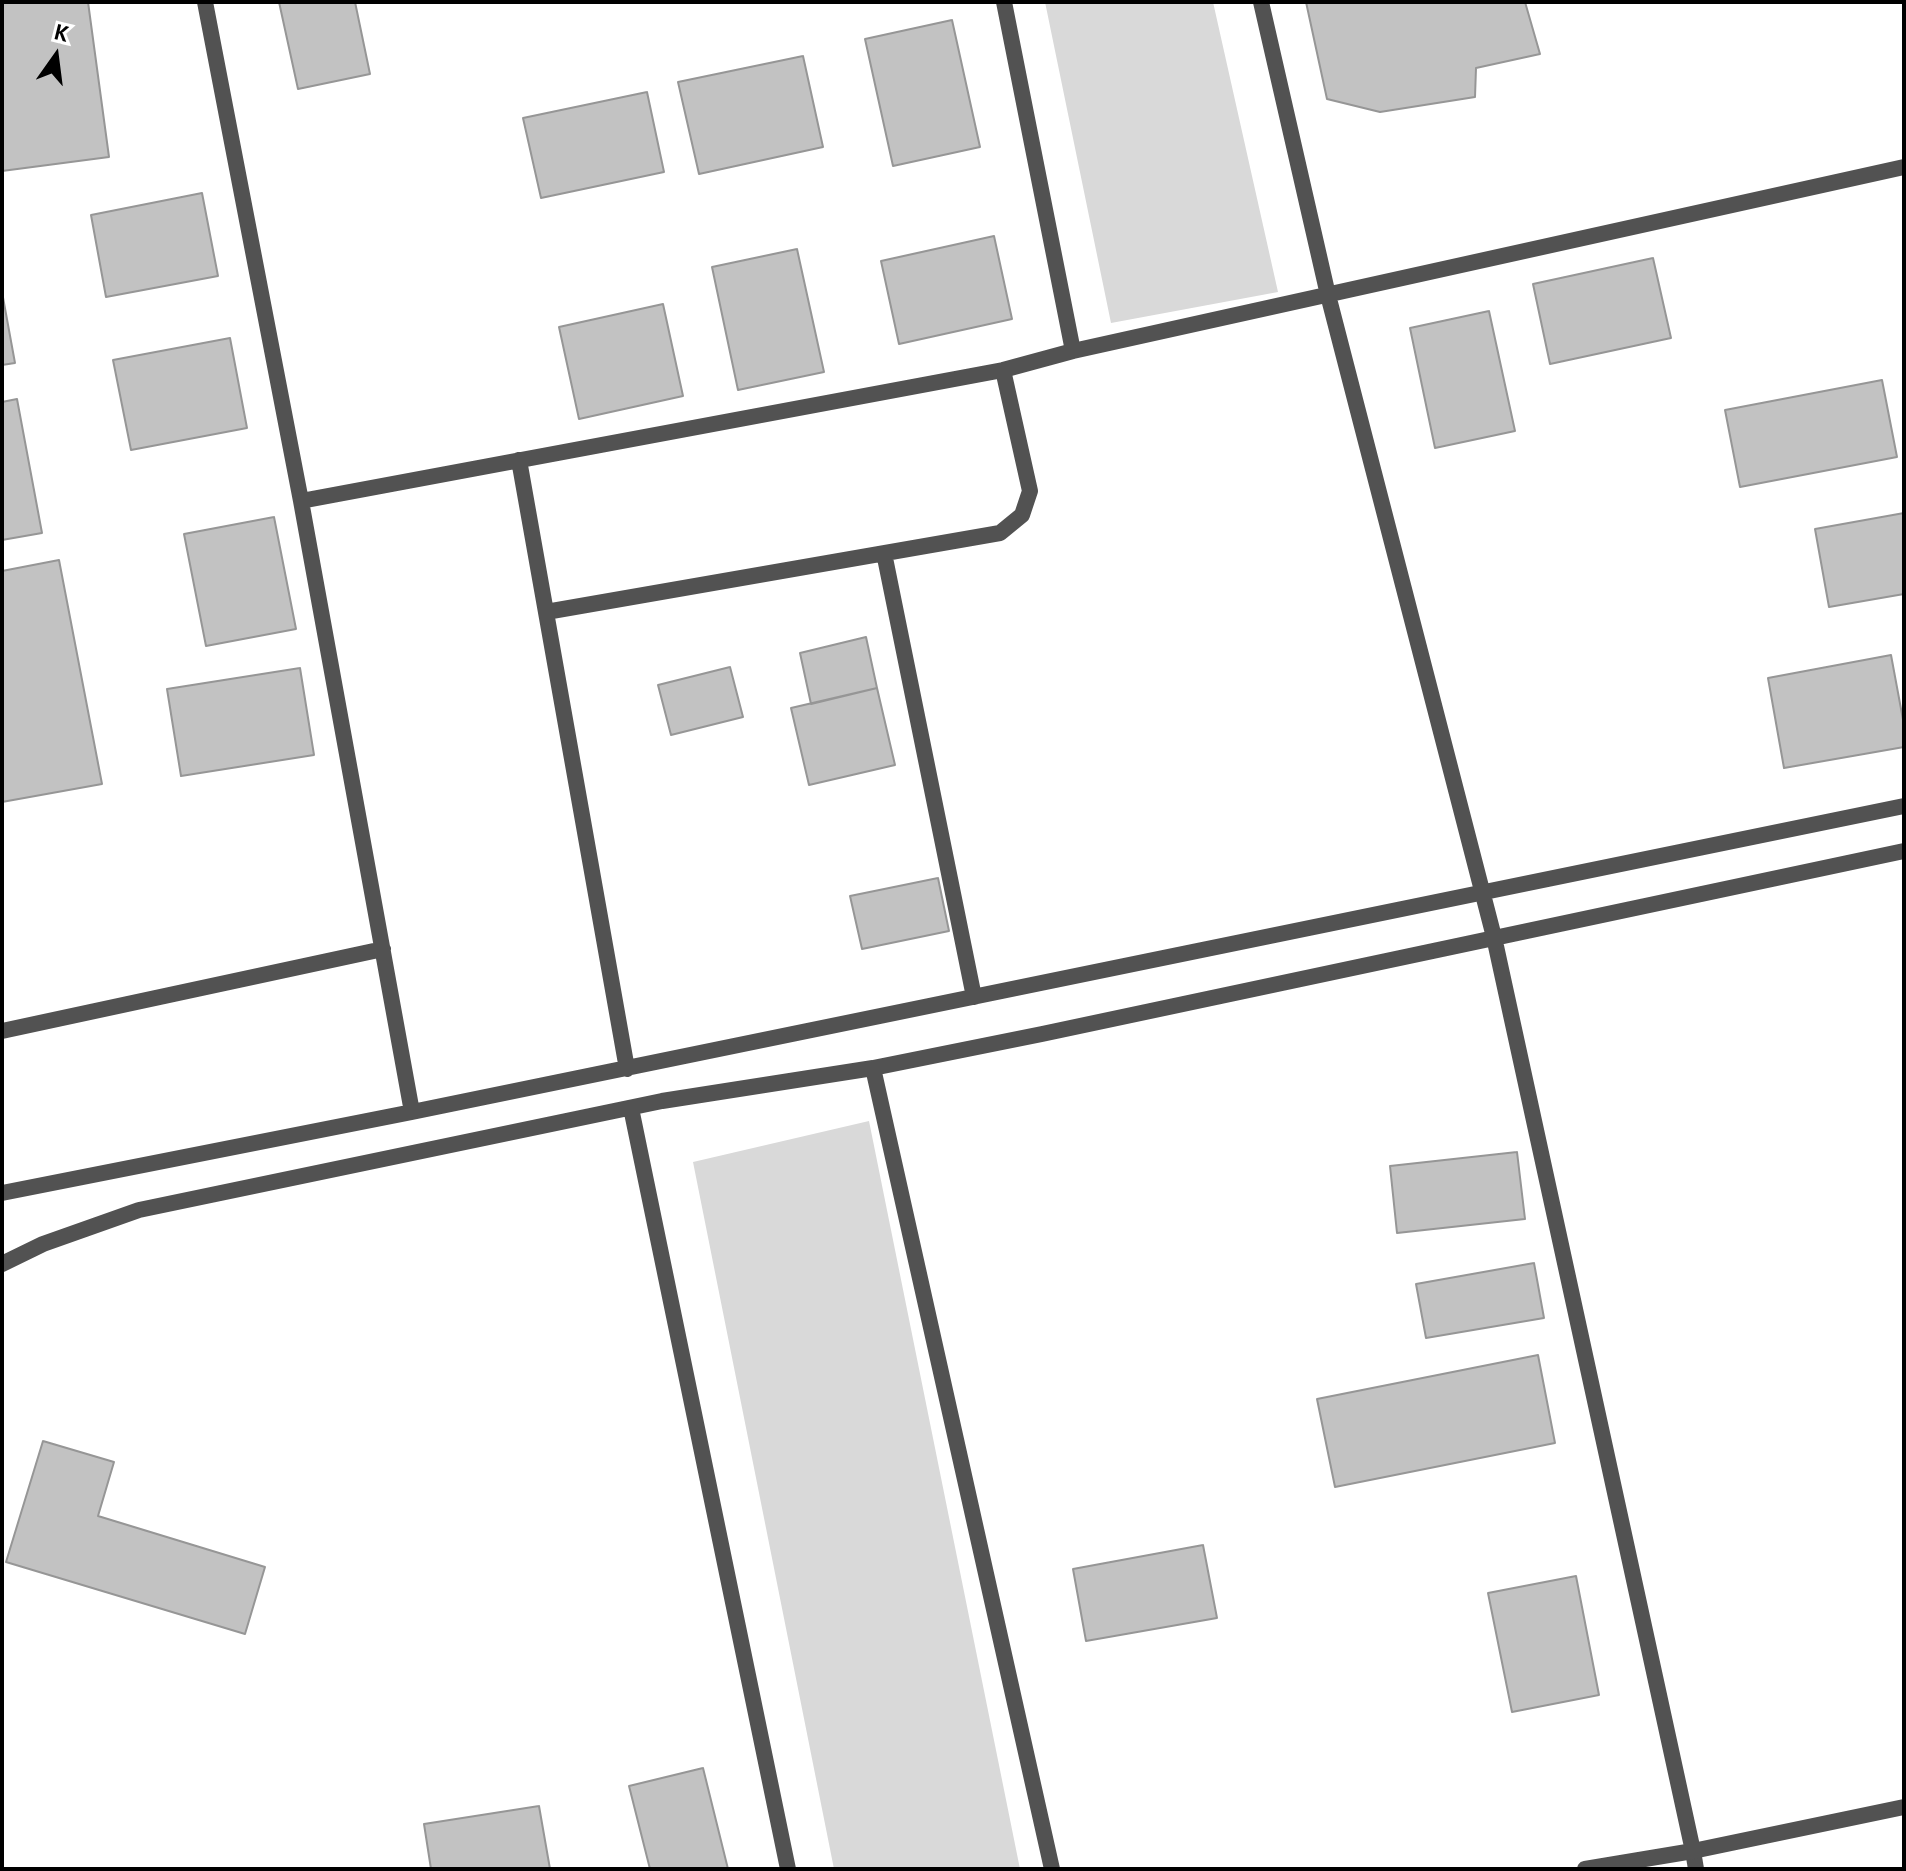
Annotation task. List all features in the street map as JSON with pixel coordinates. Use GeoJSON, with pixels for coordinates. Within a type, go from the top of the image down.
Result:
{"type":"FeatureCollection","features":[{"type":"Feature","properties":{"kind":"street"},"geometry":{"type":"LineString","coordinates":[[205,2],[301,501],[412,1112]]}},
{"type":"Feature","properties":{"kind":"street"},"geometry":{"type":"LineString","coordinates":[[1004,2],[1073,351]]}},
{"type":"Feature","properties":{"kind":"street"},"geometry":{"type":"LineString","coordinates":[[1261,2],[1328,295],[1494,937],[1696,1869]]}},
{"type":"Feature","properties":{"kind":"street"},"geometry":{"type":"LineString","coordinates":[[301,501],[1003,370],[1073,351],[1904,167]]}},
{"type":"Feature","properties":{"kind":"street"},"geometry":{"type":"LineString","coordinates":[[546,612],[1000,533],[1022,515],[1030,491],[1003,370]]}},
{"type":"Feature","properties":{"kind":"street"},"geometry":{"type":"LineString","coordinates":[[519,460],[627,1069]]}},
{"type":"Feature","properties":{"kind":"street"},"geometry":{"type":"LineString","coordinates":[[884,553],[974,997]]}},
{"type":"Feature","properties":{"kind":"street"},"geometry":{"type":"LineString","coordinates":[[2,1193],[627,1069],[1904,806]]}},
{"type":"Feature","properties":{"kind":"street"},"geometry":{"type":"LineString","coordinates":[[2,1264],[43,1244],[139,1210],[631,1108],[873,1068],[1904,851]]}},
{"type":"Feature","properties":{"kind":"street"},"geometry":{"type":"LineString","coordinates":[[2,1031],[383,949]]}},
{"type":"Feature","properties":{"kind":"street"},"geometry":{"type":"LineString","coordinates":[[873,1068],[1052,1869]]}},
{"type":"Feature","properties":{"kind":"street"},"geometry":{"type":"LineString","coordinates":[[631,1108],[788,1869]]}},
{"type":"Feature","properties":{"kind":"street"},"geometry":{"type":"LineString","coordinates":[[1585,1869],[1693,1851],[1904,1807]]}},
{"type":"Feature","properties":{"kind":"shaded area"},"geometry":{"type":"Polygon","coordinates":[[[1045,2],[1213,2],[1278,292],[1111,323],[1045,2]]]}},
{"type":"Feature","properties":{"kind":"shaded area"},"geometry":{"type":"Polygon","coordinates":[[[869,1121],[1020,1869],[834,1869],[693,1162],[869,1121]]]}},
{"type":"Feature","properties":{"kind":"building"},"geometry":{"type":"Polygon","coordinates":[[[88,2],[109,157],[2,171],[2,3],[88,2]]]}},
{"type":"Feature","properties":{"kind":"building"},"geometry":{"type":"Polygon","coordinates":[[[279,2],[355,2],[370,74],[298,89],[279,2]]]}},
{"type":"Feature","properties":{"kind":"building"},"geometry":{"type":"Polygon","coordinates":[[[1306,2],[1525,2],[1540,54],[1476,68],[1475,97],[1380,112],[1327,99],[1306,2]]]}},
{"type":"Feature","properties":{"kind":"building"},"geometry":{"type":"Polygon","coordinates":[[[952,20],[980,147],[893,166],[865,39],[952,20]]]}},
{"type":"Feature","properties":{"kind":"building"},"geometry":{"type":"Polygon","coordinates":[[[803,56],[823,147],[699,174],[678,82],[803,56]]]}},
{"type":"Feature","properties":{"kind":"building"},"geometry":{"type":"Polygon","coordinates":[[[647,92],[664,172],[541,198],[523,118],[647,92]]]}},
{"type":"Feature","properties":{"kind":"building"},"geometry":{"type":"Polygon","coordinates":[[[202,193],[218,276],[106,297],[91,215],[202,193]]]}},
{"type":"Feature","properties":{"kind":"building"},"geometry":{"type":"Polygon","coordinates":[[[994,236],[1012,319],[899,344],[881,261],[994,236]]]}},
{"type":"Feature","properties":{"kind":"building"},"geometry":{"type":"Polygon","coordinates":[[[797,249],[824,372],[738,390],[712,267],[797,249]]]}},
{"type":"Feature","properties":{"kind":"building"},"geometry":{"type":"Polygon","coordinates":[[[1653,258],[1671,338],[1550,364],[1533,284],[1653,258]]]}},
{"type":"Feature","properties":{"kind":"building"},"geometry":{"type":"Polygon","coordinates":[[[2,292],[15,363],[2,365],[2,292]]]}},
{"type":"Feature","properties":{"kind":"building"},"geometry":{"type":"Polygon","coordinates":[[[663,304],[683,396],[579,419],[559,327],[663,304]]]}},
{"type":"Feature","properties":{"kind":"building"},"geometry":{"type":"Polygon","coordinates":[[[1489,311],[1515,431],[1435,448],[1410,328],[1489,311]]]}},
{"type":"Feature","properties":{"kind":"building"},"geometry":{"type":"Polygon","coordinates":[[[230,338],[247,428],[131,450],[113,360],[230,338]]]}},
{"type":"Feature","properties":{"kind":"building"},"geometry":{"type":"Polygon","coordinates":[[[1882,380],[1897,457],[1740,487],[1725,410],[1882,380]]]}},
{"type":"Feature","properties":{"kind":"building"},"geometry":{"type":"Polygon","coordinates":[[[17,399],[42,533],[2,540],[2,402],[17,399]]]}},
{"type":"Feature","properties":{"kind":"building"},"geometry":{"type":"Polygon","coordinates":[[[1904,513],[1904,594],[1829,607],[1815,529],[1904,513]]]}},
{"type":"Feature","properties":{"kind":"building"},"geometry":{"type":"Polygon","coordinates":[[[274,517],[296,629],[206,646],[184,534],[274,517]]]}},
{"type":"Feature","properties":{"kind":"building"},"geometry":{"type":"Polygon","coordinates":[[[59,560],[102,784],[2,802],[2,571],[59,560]]]}},
{"type":"Feature","properties":{"kind":"building"},"geometry":{"type":"Polygon","coordinates":[[[866,637],[877,688],[811,704],[800,653],[866,637]]]}},
{"type":"Feature","properties":{"kind":"building"},"geometry":{"type":"Polygon","coordinates":[[[1891,655],[1904,725],[1904,747],[1784,768],[1768,678],[1891,655]]]}},
{"type":"Feature","properties":{"kind":"building"},"geometry":{"type":"Polygon","coordinates":[[[730,667],[743,717],[671,735],[658,685],[730,667]]]}},
{"type":"Feature","properties":{"kind":"building"},"geometry":{"type":"Polygon","coordinates":[[[300,668],[314,755],[181,776],[167,689],[300,668]]]}},
{"type":"Feature","properties":{"kind":"building"},"geometry":{"type":"Polygon","coordinates":[[[877,688],[895,765],[809,785],[791,708],[877,688]]]}},
{"type":"Feature","properties":{"kind":"building"},"geometry":{"type":"Polygon","coordinates":[[[938,878],[949,931],[862,949],[850,896],[938,878]]]}},
{"type":"Feature","properties":{"kind":"building"},"geometry":{"type":"Polygon","coordinates":[[[1517,1152],[1525,1219],[1397,1233],[1390,1166],[1517,1152]]]}},
{"type":"Feature","properties":{"kind":"building"},"geometry":{"type":"Polygon","coordinates":[[[1534,1263],[1544,1318],[1426,1338],[1416,1284],[1534,1263]]]}},
{"type":"Feature","properties":{"kind":"building"},"geometry":{"type":"Polygon","coordinates":[[[1538,1355],[1555,1443],[1335,1487],[1317,1399],[1538,1355]]]}},
{"type":"Feature","properties":{"kind":"building"},"geometry":{"type":"Polygon","coordinates":[[[43,1441],[114,1462],[98,1516],[265,1567],[245,1634],[6,1562],[43,1441]]]}},
{"type":"Feature","properties":{"kind":"building"},"geometry":{"type":"Polygon","coordinates":[[[1203,1545],[1217,1618],[1086,1641],[1073,1569],[1203,1545]]]}},
{"type":"Feature","properties":{"kind":"building"},"geometry":{"type":"Polygon","coordinates":[[[1576,1576],[1599,1695],[1512,1712],[1488,1593],[1576,1576]]]}},
{"type":"Feature","properties":{"kind":"building"},"geometry":{"type":"Polygon","coordinates":[[[703,1768],[728,1869],[650,1869],[629,1786],[703,1768]]]}},
{"type":"Feature","properties":{"kind":"building"},"geometry":{"type":"Polygon","coordinates":[[[539,1806],[550,1869],[431,1869],[424,1824],[539,1806]]]}}]}
